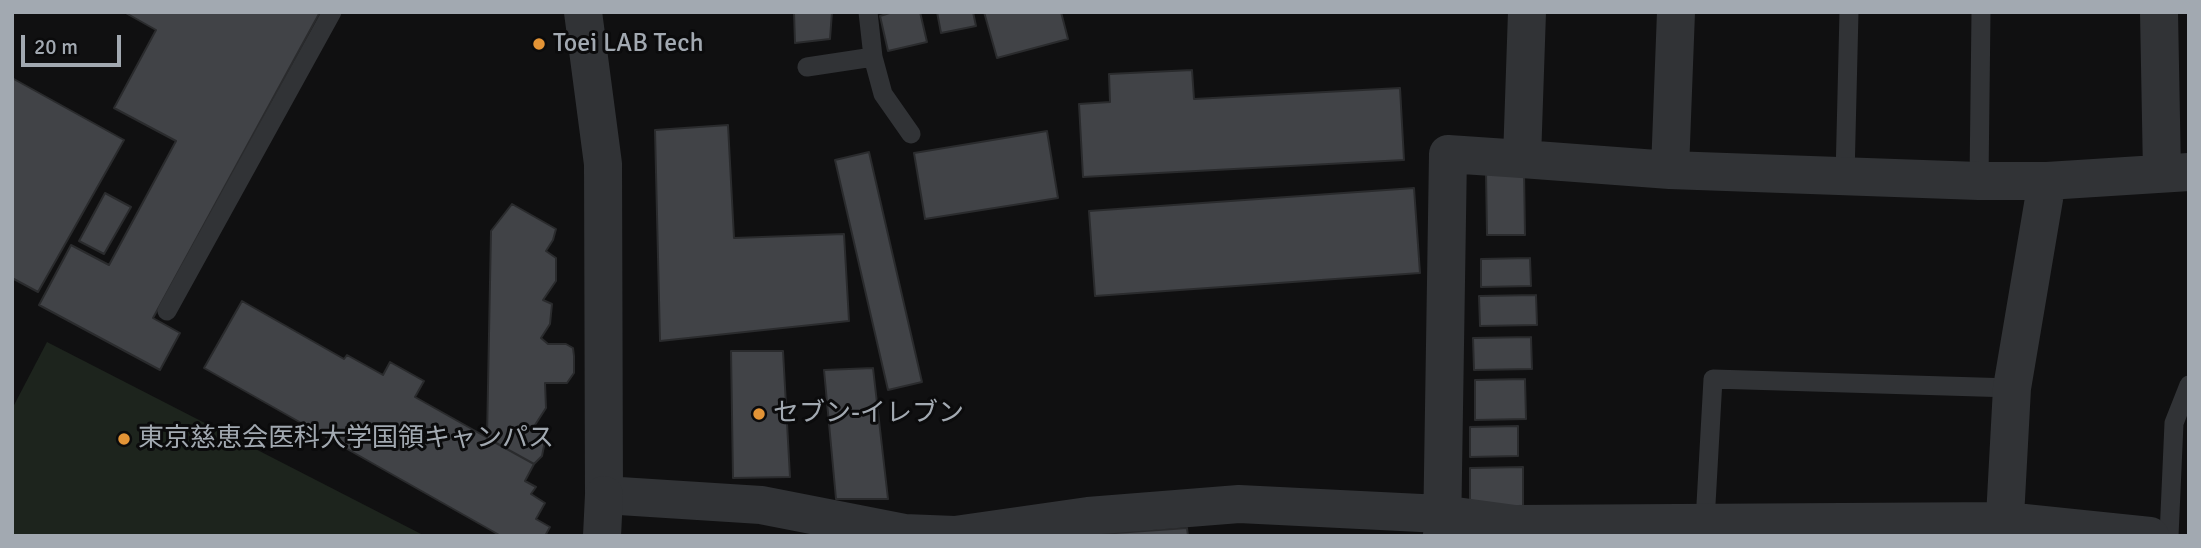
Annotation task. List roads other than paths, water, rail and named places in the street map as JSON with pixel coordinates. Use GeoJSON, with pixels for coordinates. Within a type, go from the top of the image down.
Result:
{"type":"FeatureCollection","features":[{"type":"Feature","properties":{"kind":"street"},"geometry":{"type":"LineString","coordinates":[[583,12],[603,164],[602,536]]}},
{"type":"Feature","properties":{"kind":"street"},"geometry":{"type":"LineString","coordinates":[[1522,159],[1527,12]]}},
{"type":"Feature","properties":{"kind":"street"},"geometry":{"type":"LineString","coordinates":[[1670,170],[1676,12]]}},
{"type":"Feature","properties":{"kind":"street"},"geometry":{"type":"LineString","coordinates":[[1442,525],[1448,154],[1670,170],[1979,181],[2047,181],[2175,173],[2159,12]]}},
{"type":"Feature","properties":{"kind":"street"},"geometry":{"type":"LineString","coordinates":[[2005,528],[2012,388],[2047,181]]}},
{"type":"Feature","properties":{"kind":"street"},"geometry":{"type":"LineString","coordinates":[[604,495],[761,505],[904,533],[955,536],[1088,516],[1240,504],[1442,525],[1705,522],[2005,528],[2150,536]]}},
{"type":"Feature","properties":{"kind":"lane"},"geometry":{"type":"LineString","coordinates":[[167,311],[332,12]]}},
{"type":"Feature","properties":{"kind":"lane"},"geometry":{"type":"LineString","coordinates":[[868,12],[873,57],[883,94],[911,134]]}},
{"type":"Feature","properties":{"kind":"lane"},"geometry":{"type":"LineString","coordinates":[[1845,177],[1849,12]]}},
{"type":"Feature","properties":{"kind":"lane"},"geometry":{"type":"LineString","coordinates":[[1979,181],[1981,12]]}},
{"type":"Feature","properties":{"kind":"lane"},"geometry":{"type":"LineString","coordinates":[[807,66],[873,57]]}},
{"type":"Feature","properties":{"kind":"lane"},"geometry":{"type":"LineString","coordinates":[[1705,522],[1713,379],[2012,388]]}},
{"type":"Feature","properties":{"kind":"lane"},"geometry":{"type":"LineString","coordinates":[[2169,536],[2174,423],[2189,386]]}},
{"type":"Feature","properties":{"kind":"place","name":"Toei LAB Tech"},"geometry":{"type":"Point","coordinates":[539,44]}},
{"type":"Feature","properties":{"kind":"place","name":"セブン-イレブン"},"geometry":{"type":"Point","coordinates":[759,414]}},
{"type":"Feature","properties":{"kind":"place","name":"東京慈恵会医科大学国領キャンパス"},"geometry":{"type":"Point","coordinates":[124,439]}}]}
